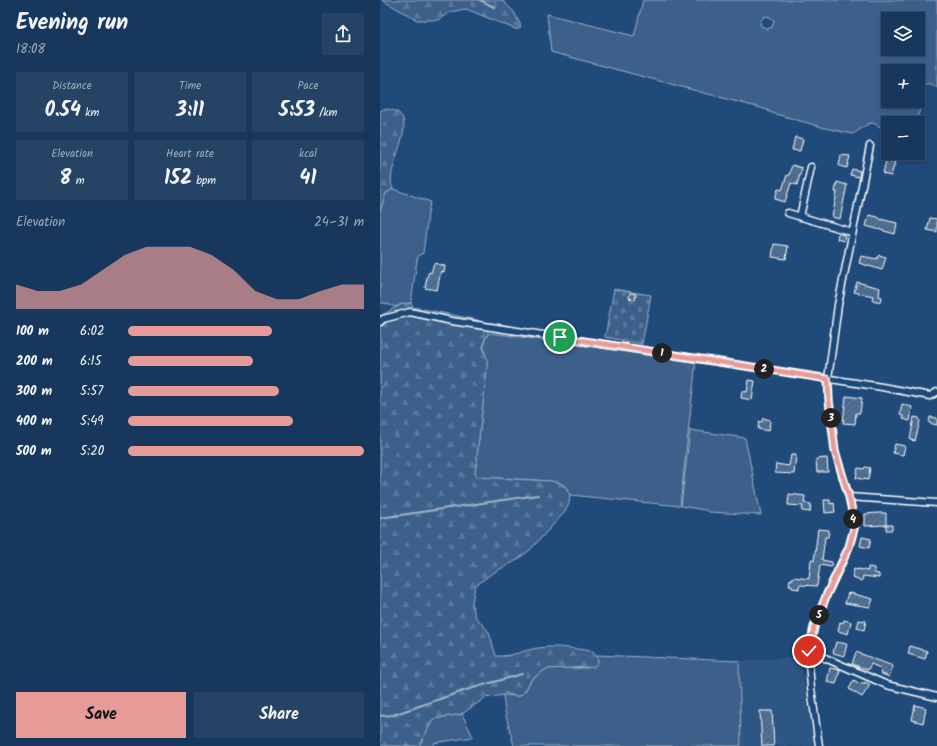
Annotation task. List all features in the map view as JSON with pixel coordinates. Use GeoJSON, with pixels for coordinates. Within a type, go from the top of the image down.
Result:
{"type":"FeatureCollection","features":[{"type":"Feature","properties":{"kind":"street"},"geometry":{"type":"LineString","coordinates":[[819,746],[811,688],[809,651],[814,627],[827,594],[849,547],[855,525],[849,497],[835,451],[828,379],[838,305],[870,146]]}},
{"type":"Feature","properties":{"kind":"street"},"geometry":{"type":"LineString","coordinates":[[800,217],[811,167]]}},
{"type":"Feature","properties":{"kind":"street"},"geometry":{"type":"LineString","coordinates":[[788,213],[852,232]]}},
{"type":"Feature","properties":{"kind":"street"},"geometry":{"type":"LineString","coordinates":[[380,322],[383,319],[410,312],[452,321],[882,387],[930,396],[937,400]]}},
{"type":"Feature","properties":{"kind":"street"},"geometry":{"type":"LineString","coordinates":[[930,396],[937,392]]}},
{"type":"Feature","properties":{"kind":"street"},"geometry":{"type":"LineString","coordinates":[[849,497],[937,503]]}},
{"type":"Feature","properties":{"kind":"street"},"geometry":{"type":"LineString","coordinates":[[809,651],[887,685],[937,697]]}},
{"type":"Feature","properties":{"kind":"shaded area"},"geometry":{"type":"Polygon","coordinates":[[[800,657],[814,746],[741,746],[739,661],[800,657]]]}},
{"type":"Feature","properties":{"kind":"green space"},"geometry":{"type":"Polygon","coordinates":[[[382,0],[502,0],[514,12],[521,26],[519,29],[515,29],[466,9],[450,12],[438,20],[417,20],[382,0]]]}},
{"type":"Feature","properties":{"kind":"green space"},"geometry":{"type":"Polygon","coordinates":[[[643,0],[937,0],[937,88],[930,84],[925,84],[925,64],[881,64],[881,108],[920,108],[919,112],[917,116],[881,116],[881,127],[873,123],[868,124],[853,134],[825,128],[769,112],[768,110],[551,52],[547,14],[634,36],[643,0]],[[765,16],[761,20],[760,25],[767,29],[772,27],[774,21],[770,17],[765,16]]]}},
{"type":"Feature","properties":{"kind":"green space"},"geometry":{"type":"Polygon","coordinates":[[[384,109],[397,112],[403,119],[404,129],[393,167],[391,179],[393,189],[386,193],[380,211],[380,111],[384,109]]]}},
{"type":"Feature","properties":{"kind":"green space"},"geometry":{"type":"Polygon","coordinates":[[[393,189],[431,202],[429,207],[423,253],[419,255],[417,260],[411,303],[402,304],[395,307],[385,303],[380,303],[380,211],[386,193],[393,189]]]}},
{"type":"Feature","properties":{"kind":"green space"},"geometry":{"type":"Polygon","coordinates":[[[614,289],[651,295],[642,344],[605,337],[614,289]]]}},
{"type":"Feature","properties":{"kind":"green space"},"geometry":{"type":"Polygon","coordinates":[[[411,303],[413,307],[478,320],[479,326],[488,328],[488,335],[485,338],[483,347],[487,359],[487,368],[475,473],[477,477],[551,481],[565,486],[570,495],[569,504],[564,513],[530,550],[517,560],[491,574],[475,586],[472,603],[475,616],[489,632],[496,656],[545,647],[559,647],[593,651],[597,655],[598,662],[594,667],[546,669],[531,680],[525,691],[520,696],[505,693],[503,695],[485,698],[462,714],[433,719],[419,746],[380,746],[380,316],[402,304],[411,303]]]}},
{"type":"Feature","properties":{"kind":"green space"},"geometry":{"type":"Polygon","coordinates":[[[491,333],[696,361],[680,506],[570,495],[567,489],[562,485],[551,481],[477,477],[475,473],[487,368],[484,344],[485,339],[491,333]]]}},
{"type":"Feature","properties":{"kind":"green space"},"geometry":{"type":"Polygon","coordinates":[[[690,430],[745,438],[761,515],[709,512],[681,506],[690,430]]]}},
{"type":"Feature","properties":{"kind":"green space"},"geometry":{"type":"Polygon","coordinates":[[[597,655],[739,661],[741,746],[514,746],[505,712],[503,695],[520,696],[525,691],[531,680],[546,669],[588,668],[598,662],[597,655]]]}},
{"type":"Feature","properties":{"kind":"green space"},"geometry":{"type":"Polygon","coordinates":[[[462,714],[473,737],[434,743],[434,746],[419,746],[433,719],[462,714]]]}},
{"type":"Feature","properties":{"kind":"building"},"geometry":{"type":"Polygon","coordinates":[[[795,137],[803,139],[800,151],[792,150],[795,137]]]}},
{"type":"Feature","properties":{"kind":"building"},"geometry":{"type":"Polygon","coordinates":[[[841,155],[850,156],[847,168],[839,166],[841,155]]]}},
{"type":"Feature","properties":{"kind":"building"},"geometry":{"type":"Polygon","coordinates":[[[886,160],[895,162],[891,176],[883,174],[886,160]]]}},
{"type":"Feature","properties":{"kind":"building"},"geometry":{"type":"Polygon","coordinates":[[[792,165],[802,168],[797,185],[791,183],[785,202],[775,199],[778,189],[782,190],[792,165]]]}},
{"type":"Feature","properties":{"kind":"building"},"geometry":{"type":"Polygon","coordinates":[[[852,169],[860,171],[859,177],[850,175],[852,169]]]}},
{"type":"Feature","properties":{"kind":"building"},"geometry":{"type":"Polygon","coordinates":[[[837,182],[847,185],[840,219],[832,217],[837,192],[835,192],[837,182]]]}},
{"type":"Feature","properties":{"kind":"building"},"geometry":{"type":"Polygon","coordinates":[[[869,215],[897,223],[895,234],[866,226],[869,215]]]}},
{"type":"Feature","properties":{"kind":"building"},"geometry":{"type":"Polygon","coordinates":[[[930,218],[937,219],[937,232],[927,230],[930,218]]]}},
{"type":"Feature","properties":{"kind":"building"},"geometry":{"type":"Polygon","coordinates":[[[838,234],[845,235],[844,241],[837,239],[838,234]]]}},
{"type":"Feature","properties":{"kind":"building"},"geometry":{"type":"Polygon","coordinates":[[[774,244],[788,246],[786,259],[772,257],[774,244]]]}},
{"type":"Feature","properties":{"kind":"building"},"geometry":{"type":"Polygon","coordinates":[[[879,255],[886,257],[882,270],[859,263],[861,256],[877,259],[879,255]]]}},
{"type":"Feature","properties":{"kind":"building"},"geometry":{"type":"Polygon","coordinates":[[[434,263],[445,266],[444,272],[441,271],[437,290],[425,288],[427,277],[429,272],[431,273],[434,263]]]}},
{"type":"Feature","properties":{"kind":"building"},"geometry":{"type":"Polygon","coordinates":[[[857,282],[880,288],[879,296],[882,297],[881,302],[872,300],[873,296],[854,292],[857,282]]]}},
{"type":"Feature","properties":{"kind":"building"},"geometry":{"type":"Polygon","coordinates":[[[630,293],[636,294],[635,300],[629,298],[630,293]]]}},
{"type":"Feature","properties":{"kind":"building"},"geometry":{"type":"Polygon","coordinates":[[[749,380],[755,381],[752,400],[741,398],[742,391],[747,392],[749,380]]]}},
{"type":"Feature","properties":{"kind":"building"},"geometry":{"type":"Polygon","coordinates":[[[846,396],[862,398],[860,413],[856,413],[855,424],[843,423],[846,396]]]}},
{"type":"Feature","properties":{"kind":"building"},"geometry":{"type":"Polygon","coordinates":[[[902,404],[912,407],[910,421],[903,419],[903,416],[900,415],[902,404]]]}},
{"type":"Feature","properties":{"kind":"building"},"geometry":{"type":"Polygon","coordinates":[[[914,417],[919,418],[920,421],[915,441],[910,440],[914,417]]]}},
{"type":"Feature","properties":{"kind":"building"},"geometry":{"type":"Polygon","coordinates":[[[930,417],[937,418],[937,425],[929,423],[930,417]]]}},
{"type":"Feature","properties":{"kind":"building"},"geometry":{"type":"Polygon","coordinates":[[[763,418],[770,420],[769,431],[758,429],[759,421],[762,422],[763,418]]]}},
{"type":"Feature","properties":{"kind":"building"},"geometry":{"type":"Polygon","coordinates":[[[895,444],[905,446],[903,455],[893,453],[895,444]]]}},
{"type":"Feature","properties":{"kind":"building"},"geometry":{"type":"Polygon","coordinates":[[[791,455],[796,455],[794,474],[775,473],[776,464],[789,466],[791,455]]]}},
{"type":"Feature","properties":{"kind":"building"},"geometry":{"type":"Polygon","coordinates":[[[827,458],[828,472],[817,472],[816,459],[827,458]]]}},
{"type":"Feature","properties":{"kind":"building"},"geometry":{"type":"Polygon","coordinates":[[[865,467],[870,468],[868,480],[856,478],[858,468],[864,469],[865,467]]]}},
{"type":"Feature","properties":{"kind":"building"},"geometry":{"type":"Polygon","coordinates":[[[789,494],[805,496],[804,503],[811,504],[810,512],[802,511],[803,506],[788,505],[789,494]]]}},
{"type":"Feature","properties":{"kind":"building"},"geometry":{"type":"Polygon","coordinates":[[[824,500],[830,500],[830,504],[834,503],[835,512],[825,513],[824,500]]]}},
{"type":"Feature","properties":{"kind":"building"},"geometry":{"type":"Polygon","coordinates":[[[886,513],[886,525],[865,526],[865,514],[886,513]]]}},
{"type":"Feature","properties":{"kind":"building"},"geometry":{"type":"Polygon","coordinates":[[[886,525],[892,525],[892,530],[886,530],[886,525]]]}},
{"type":"Feature","properties":{"kind":"building"},"geometry":{"type":"Polygon","coordinates":[[[818,529],[829,530],[828,537],[825,537],[822,560],[832,562],[831,567],[820,565],[817,586],[799,585],[799,589],[792,588],[792,585],[789,585],[790,579],[792,580],[793,577],[809,579],[811,560],[814,561],[818,529]]]}},
{"type":"Feature","properties":{"kind":"building"},"geometry":{"type":"Polygon","coordinates":[[[862,537],[871,539],[869,548],[860,546],[862,537]]]}},
{"type":"Feature","properties":{"kind":"building"},"geometry":{"type":"Polygon","coordinates":[[[868,567],[874,568],[874,573],[879,574],[879,578],[863,576],[862,581],[852,578],[854,569],[868,571],[868,567]]]}},
{"type":"Feature","properties":{"kind":"building"},"geometry":{"type":"Polygon","coordinates":[[[848,593],[873,599],[870,607],[845,603],[848,593]]]}},
{"type":"Feature","properties":{"kind":"building"},"geometry":{"type":"Polygon","coordinates":[[[844,620],[851,622],[848,634],[838,631],[840,622],[843,623],[844,620]]]}},
{"type":"Feature","properties":{"kind":"building"},"geometry":{"type":"Polygon","coordinates":[[[859,620],[866,621],[864,630],[857,628],[859,620]]]}},
{"type":"Feature","properties":{"kind":"building"},"geometry":{"type":"Polygon","coordinates":[[[836,642],[847,644],[844,656],[833,653],[836,642]]]}},
{"type":"Feature","properties":{"kind":"building"},"geometry":{"type":"Polygon","coordinates":[[[910,646],[927,651],[925,659],[908,654],[910,646]]]}},
{"type":"Feature","properties":{"kind":"building"},"geometry":{"type":"Polygon","coordinates":[[[856,652],[893,666],[889,677],[880,673],[882,669],[871,664],[868,670],[852,664],[856,652]]]}},
{"type":"Feature","properties":{"kind":"building"},"geometry":{"type":"Polygon","coordinates":[[[830,668],[840,670],[836,684],[827,682],[830,668]]]}},
{"type":"Feature","properties":{"kind":"building"},"geometry":{"type":"Polygon","coordinates":[[[854,680],[860,684],[862,682],[864,684],[865,682],[870,685],[862,697],[849,689],[854,680]]]}},
{"type":"Feature","properties":{"kind":"building"},"geometry":{"type":"Polygon","coordinates":[[[915,705],[926,708],[923,723],[912,720],[915,705]]]}},
{"type":"Feature","properties":{"kind":"building"},"geometry":{"type":"Polygon","coordinates":[[[760,711],[772,711],[774,746],[762,746],[760,711]]]}},
{"type":"Feature","properties":{"kind":"waterway"},"geometry":{"type":"LineString","coordinates":[[480,0],[494,7]]}},
{"type":"Feature","properties":{"kind":"waterway"},"geometry":{"type":"LineString","coordinates":[[380,518],[538,495]]}},
{"type":"Feature","properties":{"kind":"waterway"},"geometry":{"type":"LineString","coordinates":[[380,716],[393,715],[466,690],[522,674]]}},
{"type":"Feature","properties":{"kind":"route"},"geometry":{"type":"LineString","coordinates":[[560,337],[828,379],[835,451],[849,497],[855,525],[849,547],[827,594],[814,627],[809,651]]}}]}
